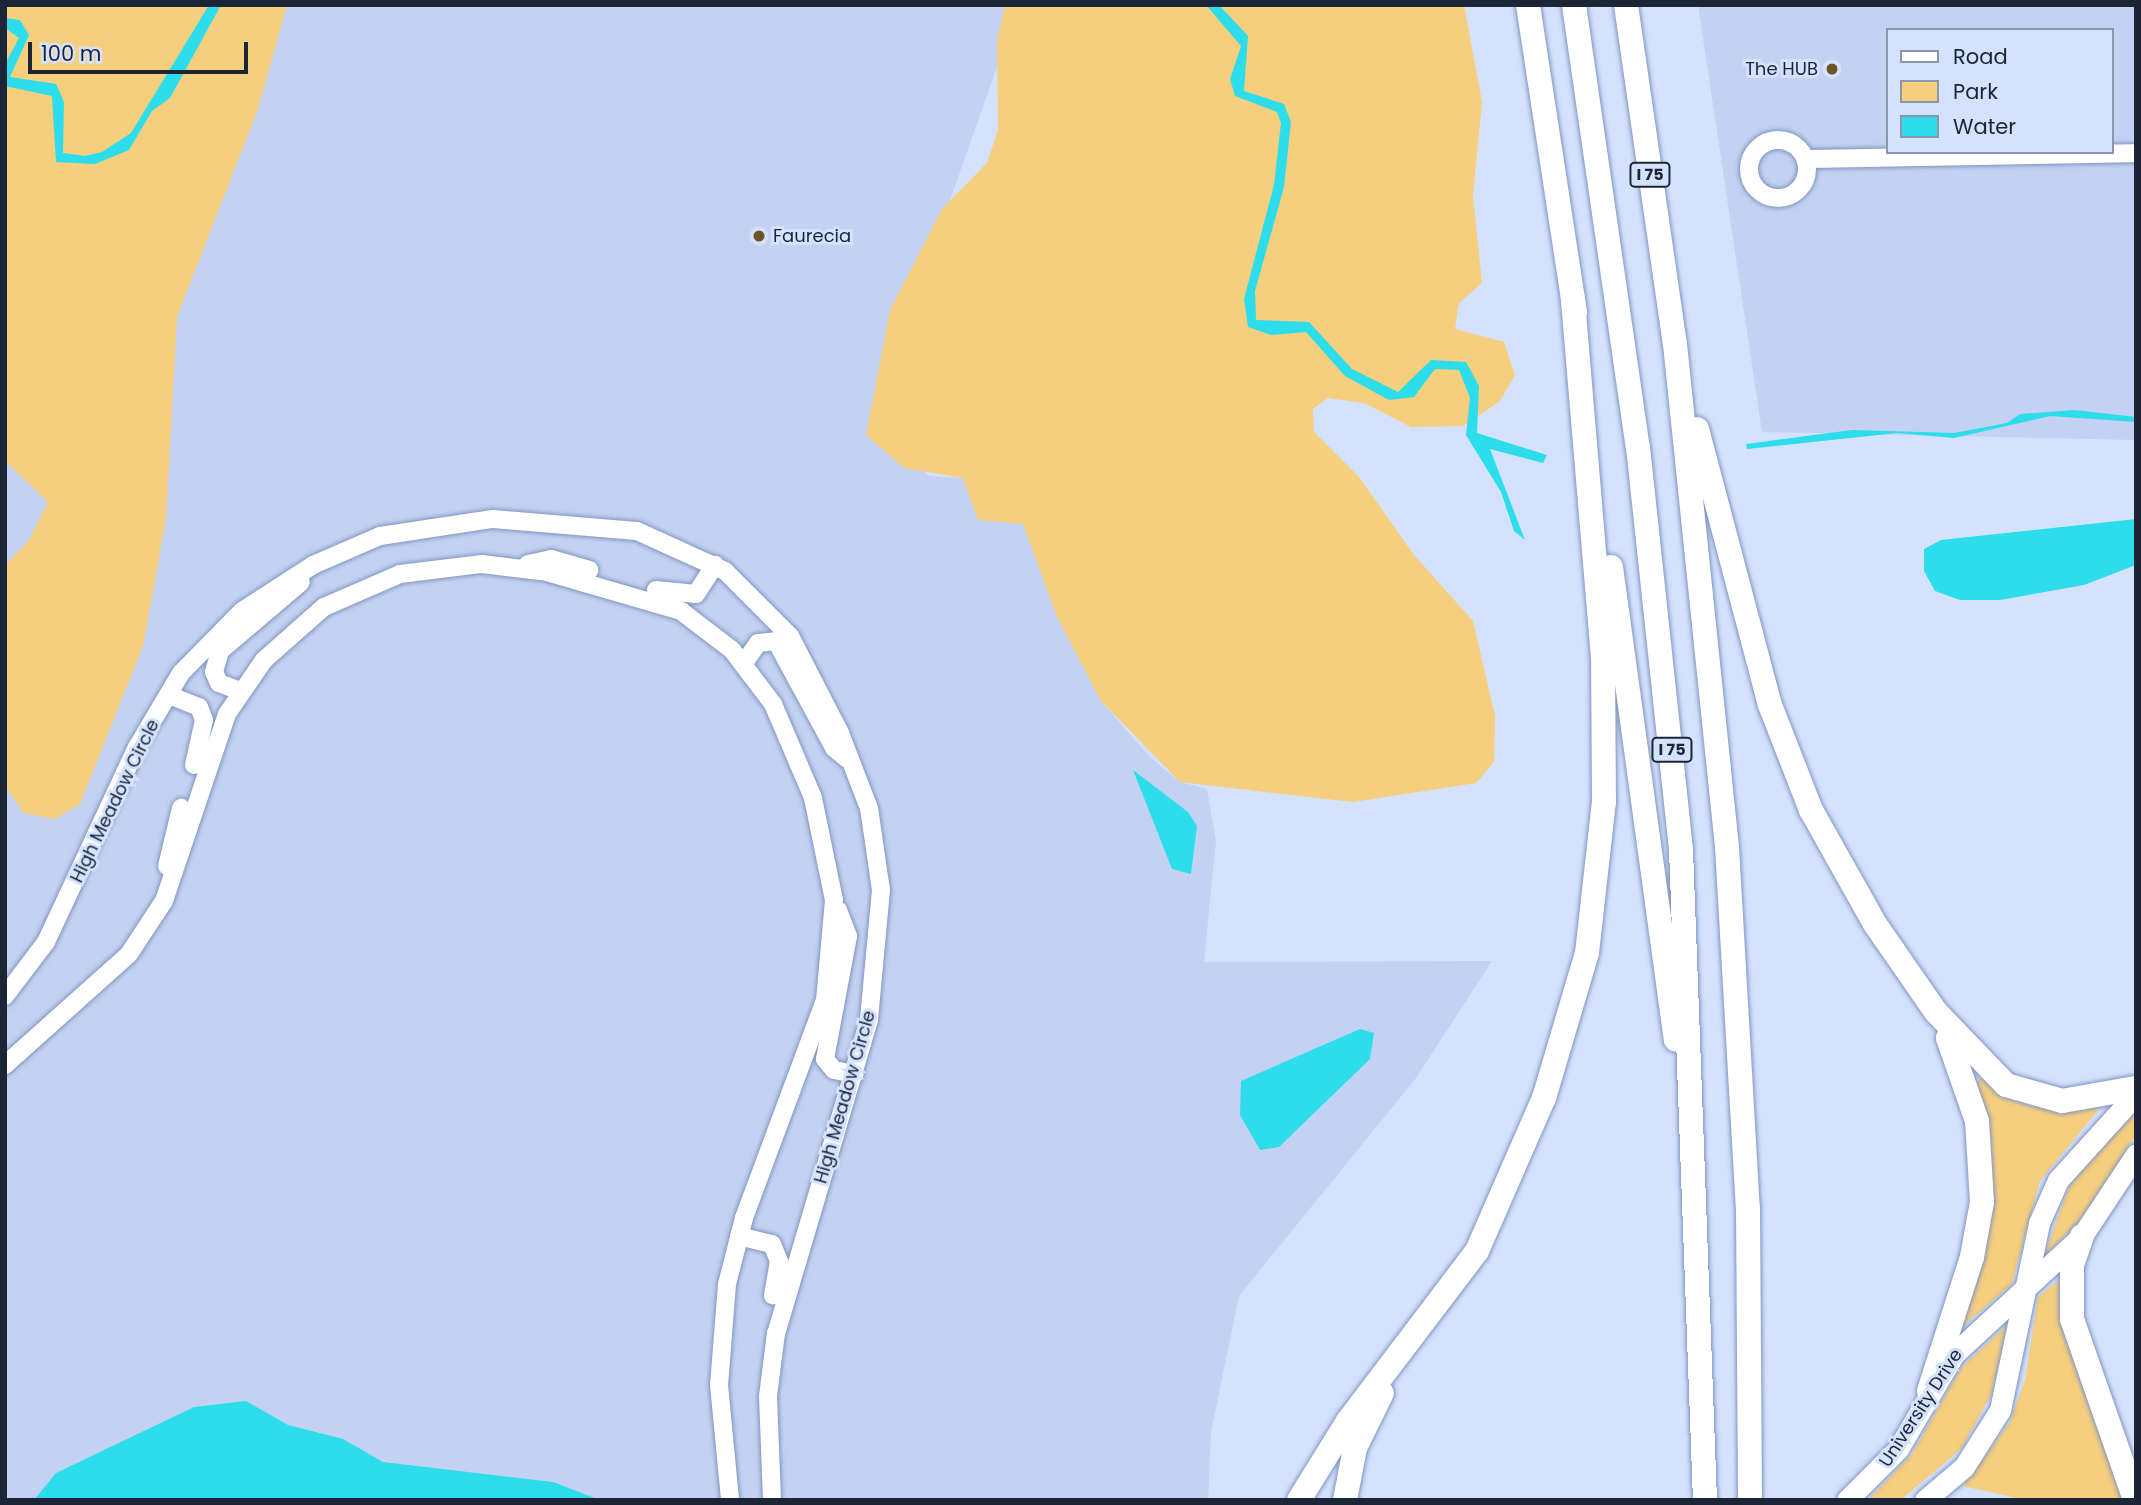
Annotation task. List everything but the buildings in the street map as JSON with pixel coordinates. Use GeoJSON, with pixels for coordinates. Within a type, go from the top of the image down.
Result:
{"type":"FeatureCollection","features":[{"type":"Feature","properties":{"kind":"highway"},"geometry":{"type":"LineString","coordinates":[[1528,5],[1573,298],[1699,1200]]}},
{"type":"Feature","properties":{"kind":"highway","name":"I 75"},"geometry":{"type":"LineString","coordinates":[[1574,5],[1660,623],[1681,849],[1699,1200],[1705,1500]]}},
{"type":"Feature","properties":{"kind":"highway","name":"I 75"},"geometry":{"type":"LineString","coordinates":[[1626,5],[1675,344],[1727,847],[1748,1209],[1750,1500]]}},
{"type":"Feature","properties":{"kind":"highway"},"geometry":{"type":"LineString","coordinates":[[1299,1500],[1348,1421],[1477,1251],[1496,1214],[1544,1098],[1587,953],[1604,802],[1603,658],[1573,298]]}},
{"type":"Feature","properties":{"kind":"highway"},"geometry":{"type":"LineString","coordinates":[[1675,344],[1770,705],[1799,782],[1862,903],[1936,1012],[1984,1068],[2025,1094],[2062,1101],[2136,1088]]}},
{"type":"Feature","properties":{"kind":"highway"},"geometry":{"type":"LineString","coordinates":[[1929,1391],[1972,1257],[1983,1179],[1973,1103],[1936,1012]]}},
{"type":"Feature","properties":{"kind":"highway"},"geometry":{"type":"LineString","coordinates":[[2082,1236],[2072,1265],[2072,1319],[2135,1500]]}},
{"type":"Feature","properties":{"kind":"highway"},"geometry":{"type":"LineString","coordinates":[[1345,1500],[1356,1448],[1405,1349]]}},
{"type":"Feature","properties":{"kind":"main road"},"geometry":{"type":"LineString","coordinates":[[1925,1500],[1964,1467],[2000,1410],[2039,1223],[2058,1180],[2136,1094]]}},
{"type":"Feature","properties":{"kind":"main road","name":"University Drive"},"geometry":{"type":"LineString","coordinates":[[1847,1500],[1887,1464],[1929,1391],[1965,1341],[2082,1236],[2136,1154]]}},
{"type":"Feature","properties":{"kind":"street"},"geometry":{"type":"LineString","coordinates":[[2113,153],[2136,153]]}},
{"type":"Feature","properties":{"kind":"street"},"geometry":{"type":"LineString","coordinates":[[1806,159],[2081,154]]}},
{"type":"Feature","properties":{"kind":"street","name":"High Meadow Circle"},"geometry":{"type":"LineString","coordinates":[[5,996],[47,942],[137,747],[203,647],[242,611],[313,565],[380,536],[493,519],[602,523],[668,541],[715,565],[752,592],[790,636],[855,765],[871,818],[881,890],[876,976],[855,1074],[789,1275],[768,1396],[772,1500]]}},
{"type":"Feature","properties":{"kind":"street"},"geometry":{"type":"LineString","coordinates":[[5,1065],[108,979],[164,901],[217,735],[240,691],[281,642],[350,593],[424,568],[517,566],[551,559],[688,597],[702,590],[715,565]]}},
{"type":"Feature","properties":{"kind":"street"},"geometry":{"type":"LineString","coordinates":[[240,691],[219,683],[214,672],[220,651],[300,583],[313,565]]}},
{"type":"Feature","properties":{"kind":"street"},"geometry":{"type":"LineString","coordinates":[[517,566],[681,611],[744,663],[773,704],[813,798],[834,900],[848,936],[825,1059],[834,1070],[855,1074]]}},
{"type":"Feature","properties":{"kind":"street"},"geometry":{"type":"LineString","coordinates":[[744,663],[758,643],[776,641],[834,748],[855,765]]}},
{"type":"Feature","properties":{"kind":"street"},"geometry":{"type":"LineString","coordinates":[[164,901],[170,842],[205,732],[199,707],[169,695]]}},
{"type":"Feature","properties":{"kind":"street"},"geometry":{"type":"LineString","coordinates":[[730,1500],[720,1352],[739,1236],[822,1011],[834,900]]}},
{"type":"Feature","properties":{"kind":"street"},"geometry":{"type":"LineString","coordinates":[[739,1236],[763,1238],[779,1261],[758,1377],[768,1396]]}},
{"type":"Feature","properties":{"kind":"shaded area"},"geometry":{"type":"Polygon","coordinates":[[[5,5],[1019,5],[867,435],[930,476],[963,478],[978,520],[1023,524],[1057,617],[1101,701],[1149,756],[1180,782],[1207,789],[1216,841],[1204,962],[1492,961],[1416,1078],[1239,1296],[1211,1432],[1208,1500],[5,1500],[5,5]]]}},
{"type":"Feature","properties":{"kind":"shaded area"},"geometry":{"type":"Polygon","coordinates":[[[1698,5],[2136,5],[2136,440],[1762,432],[1698,5]]]}},
{"type":"Feature","properties":{"kind":"green space"},"geometry":{"type":"Polygon","coordinates":[[[5,5],[287,5],[258,109],[177,317],[166,519],[143,646],[80,804],[55,819],[23,813],[5,785],[5,566],[29,540],[48,502],[5,461],[5,5]]]}},
{"type":"Feature","properties":{"kind":"green space"},"geometry":{"type":"Polygon","coordinates":[[[1005,5],[1464,5],[1482,102],[1473,196],[1482,283],[1459,303],[1455,329],[1504,342],[1515,375],[1500,401],[1463,426],[1411,427],[1364,403],[1328,398],[1313,409],[1314,432],[1359,477],[1414,555],[1473,621],[1495,716],[1494,762],[1476,783],[1353,802],[1180,782],[1101,701],[1057,617],[1023,524],[978,520],[963,478],[904,468],[866,435],[890,310],[942,209],[987,163],[998,130],[997,41],[1005,5]]]}},
{"type":"Feature","properties":{"kind":"green space"},"geometry":{"type":"Polygon","coordinates":[[[1981,1078],[2028,1106],[2100,1108],[2040,1181],[2012,1284],[1957,1331],[1992,1201],[1989,1133],[1977,1081],[1981,1078]]]}},
{"type":"Feature","properties":{"kind":"green space"},"geometry":{"type":"Polygon","coordinates":[[[2136,1109],[2136,1135],[2079,1222],[2044,1256],[2072,1178],[2136,1109]]]}},
{"type":"Feature","properties":{"kind":"green space"},"geometry":{"type":"Polygon","coordinates":[[[2060,1279],[2063,1320],[2126,1500],[2025,1500],[1963,1486],[2010,1422],[2025,1380],[2038,1297],[2060,1279]]]}},
{"type":"Feature","properties":{"kind":"green space"},"geometry":{"type":"Polygon","coordinates":[[[2007,1325],[1992,1393],[1962,1448],[1902,1499],[1868,1500],[1912,1454],[1960,1369],[2007,1325]]]}},
{"type":"Feature","properties":{"kind":"water"},"geometry":{"type":"Polygon","coordinates":[[[209,5],[221,5],[170,98],[152,111],[129,150],[95,164],[56,162],[52,96],[5,86],[5,64],[19,38],[5,28],[5,18],[20,20],[29,35],[10,77],[56,84],[64,102],[63,153],[85,156],[102,152],[131,133],[209,5]]]}},
{"type":"Feature","properties":{"kind":"water"},"geometry":{"type":"Polygon","coordinates":[[[1206,5],[1219,5],[1248,36],[1244,91],[1284,104],[1291,122],[1284,187],[1255,291],[1256,320],[1309,322],[1352,369],[1398,392],[1431,360],[1466,362],[1479,386],[1477,433],[1547,455],[1543,463],[1490,449],[1525,540],[1514,531],[1501,492],[1466,435],[1470,398],[1459,370],[1435,369],[1414,397],[1389,400],[1345,376],[1306,332],[1271,335],[1248,327],[1244,299],[1274,185],[1281,123],[1277,112],[1235,96],[1230,79],[1241,46],[1206,5]]]}},
{"type":"Feature","properties":{"kind":"water"},"geometry":{"type":"Polygon","coordinates":[[[2075,410],[2136,417],[2136,422],[2050,416],[1954,438],[1897,433],[1747,449],[1746,444],[1852,430],[1954,433],[2007,423],[2020,414],[2075,410]]]}},
{"type":"Feature","properties":{"kind":"water"},"geometry":{"type":"Polygon","coordinates":[[[2136,519],[2136,565],[2084,585],[2000,600],[1960,600],[1935,591],[1924,571],[1924,549],[1941,540],[2136,519]]]}},
{"type":"Feature","properties":{"kind":"water"},"geometry":{"type":"Polygon","coordinates":[[[1133,770],[1188,812],[1197,826],[1191,874],[1172,869],[1133,770]]]}},
{"type":"Feature","properties":{"kind":"water"},"geometry":{"type":"Polygon","coordinates":[[[1360,1029],[1374,1033],[1370,1059],[1279,1147],[1260,1150],[1240,1115],[1241,1081],[1360,1029]]]}},
{"type":"Feature","properties":{"kind":"water"},"geometry":{"type":"Polygon","coordinates":[[[246,1401],[288,1425],[343,1439],[383,1462],[553,1482],[600,1500],[34,1500],[56,1473],[194,1407],[246,1401]]]}},
{"type":"Feature","properties":{"kind":"place","name":"The HUB"},"geometry":{"type":"Point","coordinates":[1832,69]}},
{"type":"Feature","properties":{"kind":"place","name":"Faurecia"},"geometry":{"type":"Point","coordinates":[759,236]}}]}
